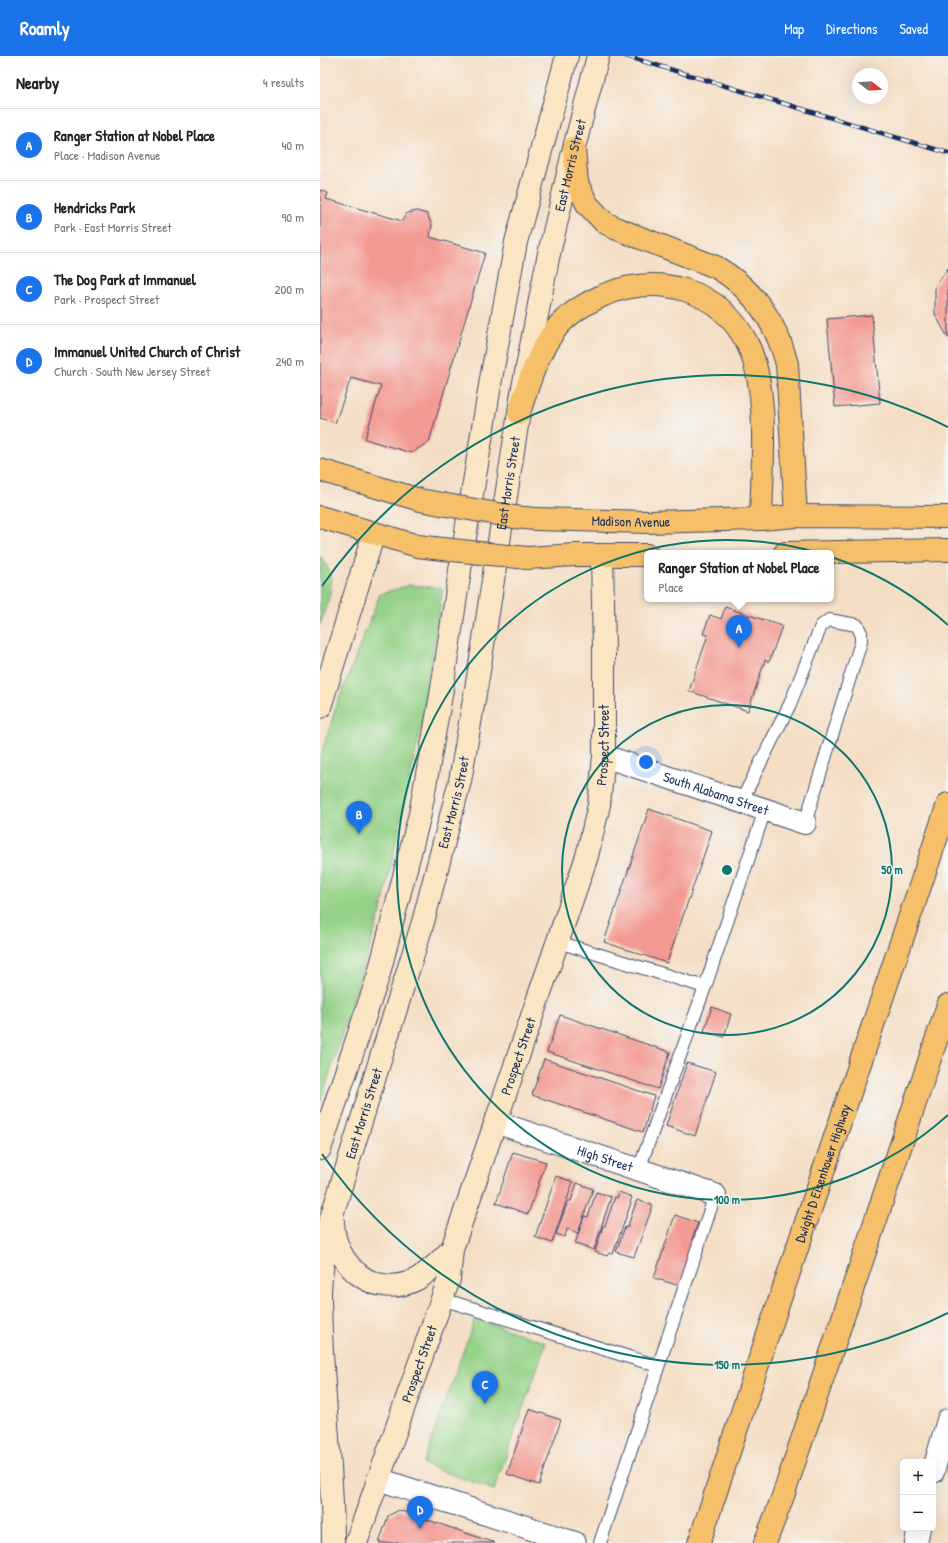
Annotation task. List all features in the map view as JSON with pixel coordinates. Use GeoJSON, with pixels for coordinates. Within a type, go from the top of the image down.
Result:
{"type":"FeatureCollection","features":[{"type":"Feature","properties":{"kind":"main road","name":"East Morris Street"},"geometry":{"type":"LineString","coordinates":[[320,1148],[378,977],[420,814],[442,696],[466,531],[516,242],[567,56]]}},
{"type":"Feature","properties":{"kind":"main road","name":"East Morris Street"},"geometry":{"type":"LineString","coordinates":[[333,1543],[321,1354],[320,1291],[328,1228],[333,1207],[423,922],[460,781],[479,671],[519,412],[548,258],[598,56]]}},
{"type":"Feature","properties":{"kind":"main road"},"geometry":{"type":"LineString","coordinates":[[574,148],[577,183],[587,204],[593,212],[615,228],[716,267],[730,276],[758,302],[772,323],[782,345],[787,364],[796,516]]}},
{"type":"Feature","properties":{"kind":"main road"},"geometry":{"type":"LineString","coordinates":[[519,412],[534,369],[548,342],[560,325],[583,305],[612,292],[642,285],[661,284],[693,293],[711,303],[735,325],[746,342],[758,373],[763,448],[761,519]]}},
{"type":"Feature","properties":{"kind":"main road","name":"Madison Avenue"},"geometry":{"type":"LineString","coordinates":[[320,470],[420,500],[506,516],[535,519],[620,522],[761,519],[796,516],[948,517]]}},
{"type":"Feature","properties":{"kind":"main road"},"geometry":{"type":"LineString","coordinates":[[320,517],[418,546],[434,548],[527,558],[644,555]]}},
{"type":"Feature","properties":{"kind":"main road"},"geometry":{"type":"LineString","coordinates":[[320,707],[374,533]]}},
{"type":"Feature","properties":{"kind":"main road"},"geometry":{"type":"LineString","coordinates":[[834,552],[948,550]]}},
{"type":"Feature","properties":{"kind":"main road","name":"Prospect Street"},"geometry":{"type":"LineString","coordinates":[[356,1543],[449,1279],[452,1249],[558,942],[588,850],[599,805],[604,756],[602,556]]}},
{"type":"Feature","properties":{"kind":"main road","name":"Dwight D Eisenhower Highway"},"geometry":{"type":"LineString","coordinates":[[699,1543],[761,1354],[948,804]]}},
{"type":"Feature","properties":{"kind":"main road"},"geometry":{"type":"LineString","coordinates":[[765,1543],[782,1499],[948,1005]]}},
{"type":"Feature","properties":{"kind":"main road"},"geometry":{"type":"LineString","coordinates":[[333,1207],[333,1224],[343,1258],[355,1273],[372,1281],[381,1284],[400,1284],[418,1279],[441,1261],[452,1249]]}},
{"type":"Feature","properties":{"kind":"main road"},"geometry":{"type":"LineString","coordinates":[[770,1543],[782,1499]]}},
{"type":"Feature","properties":{"kind":"street","name":"South Alabama Street"},"geometry":{"type":"LineString","coordinates":[[604,756],[805,824]]}},
{"type":"Feature","properties":{"kind":"street","name":"High Street"},"geometry":{"type":"LineString","coordinates":[[495,1122],[715,1195]]}},
{"type":"Feature","properties":{"kind":"street"},"geometry":{"type":"LineString","coordinates":[[936,1462],[948,1420]]}},
{"type":"Feature","properties":{"kind":"street"},"geometry":{"type":"LineString","coordinates":[[378,1479],[575,1543]]}},
{"type":"Feature","properties":{"kind":"street"},"geometry":{"type":"LineString","coordinates":[[916,1543],[918,1531]]}},
{"type":"Feature","properties":{"kind":"lane"},"geometry":{"type":"LineString","coordinates":[[741,802],[790,704],[821,626],[829,620],[857,625],[861,633],[861,642],[805,824]]}},
{"type":"Feature","properties":{"kind":"lane"},"geometry":{"type":"LineString","coordinates":[[639,1169],[706,987],[764,810]]}},
{"type":"Feature","properties":{"kind":"lane"},"geometry":{"type":"LineString","coordinates":[[558,942],[706,987]]}},
{"type":"Feature","properties":{"kind":"lane"},"geometry":{"type":"LineString","coordinates":[[600,1543],[715,1195]]}},
{"type":"Feature","properties":{"kind":"lane"},"geometry":{"type":"LineString","coordinates":[[442,1299],[658,1366]]}},
{"type":"Feature","properties":{"kind":"green space"},"geometry":{"type":"Polygon","coordinates":[[[320,556],[330,573],[331,581],[329,598],[320,625],[320,556]]]}},
{"type":"Feature","properties":{"kind":"green space"},"geometry":{"type":"Polygon","coordinates":[[[410,585],[443,588],[422,722],[381,911],[320,1104],[320,758],[336,707],[380,594],[410,585]]]}},
{"type":"Feature","properties":{"kind":"green space"},"geometry":{"type":"Polygon","coordinates":[[[475,1318],[546,1343],[494,1490],[423,1464],[475,1318]]]}},
{"type":"Feature","properties":{"kind":"building"},"geometry":{"type":"Polygon","coordinates":[[[320,190],[328,193],[326,199],[402,221],[407,213],[417,211],[427,214],[432,225],[430,237],[485,253],[429,442],[411,453],[365,439],[381,386],[351,378],[335,423],[320,418],[320,190]]]}},
{"type":"Feature","properties":{"kind":"building"},"geometry":{"type":"Polygon","coordinates":[[[948,268],[948,338],[935,314],[935,287],[948,268]]]}},
{"type":"Feature","properties":{"kind":"building"},"geometry":{"type":"Polygon","coordinates":[[[872,315],[880,403],[835,407],[827,319],[872,315]]]}},
{"type":"Feature","properties":{"kind":"building"},"geometry":{"type":"Polygon","coordinates":[[[725,607],[782,626],[769,662],[765,660],[748,711],[689,691],[708,635],[703,634],[710,615],[721,619],[725,607]]]}},
{"type":"Feature","properties":{"kind":"building"},"geometry":{"type":"Polygon","coordinates":[[[649,809],[712,831],[667,963],[604,942],[649,809]]]}},
{"type":"Feature","properties":{"kind":"building"},"geometry":{"type":"Polygon","coordinates":[[[712,1007],[731,1014],[724,1037],[704,1031],[712,1007]]]}},
{"type":"Feature","properties":{"kind":"building"},"geometry":{"type":"Polygon","coordinates":[[[560,1015],[670,1052],[658,1089],[547,1052],[560,1015]]]}},
{"type":"Feature","properties":{"kind":"building"},"geometry":{"type":"Polygon","coordinates":[[[544,1059],[654,1096],[643,1132],[532,1095],[544,1059]]]}},
{"type":"Feature","properties":{"kind":"building"},"geometry":{"type":"Polygon","coordinates":[[[687,1063],[716,1072],[695,1136],[666,1126],[687,1063]]]}},
{"type":"Feature","properties":{"kind":"building"},"geometry":{"type":"Polygon","coordinates":[[[513,1152],[546,1162],[528,1214],[496,1203],[513,1152]]]}},
{"type":"Feature","properties":{"kind":"building"},"geometry":{"type":"Polygon","coordinates":[[[556,1176],[573,1182],[552,1243],[535,1237],[556,1176]]]}},
{"type":"Feature","properties":{"kind":"building"},"geometry":{"type":"Polygon","coordinates":[[[577,1183],[593,1189],[578,1233],[567,1229],[565,1237],[556,1234],[568,1201],[571,1201],[577,1183]]]}},
{"type":"Feature","properties":{"kind":"building"},"geometry":{"type":"Polygon","coordinates":[[[596,1192],[611,1197],[594,1250],[575,1244],[584,1216],[588,1217],[596,1192]]]}},
{"type":"Feature","properties":{"kind":"building"},"geometry":{"type":"Polygon","coordinates":[[[619,1192],[632,1197],[631,1203],[613,1254],[609,1253],[607,1256],[595,1252],[603,1226],[605,1226],[615,1197],[617,1198],[619,1192]]]}},
{"type":"Feature","properties":{"kind":"building"},"geometry":{"type":"Polygon","coordinates":[[[637,1200],[653,1205],[634,1257],[616,1252],[625,1227],[627,1228],[637,1200]]]}},
{"type":"Feature","properties":{"kind":"building"},"geometry":{"type":"Polygon","coordinates":[[[675,1215],[698,1223],[692,1239],[695,1241],[680,1286],[654,1278],[675,1215]]]}},
{"type":"Feature","properties":{"kind":"building"},"geometry":{"type":"Polygon","coordinates":[[[529,1409],[561,1420],[539,1485],[507,1474],[529,1409]]]}},
{"type":"Feature","properties":{"kind":"building"},"geometry":{"type":"Polygon","coordinates":[[[399,1510],[495,1543],[379,1543],[388,1516],[399,1510]]]}},
{"type":"Feature","properties":{"kind":"railway"},"geometry":{"type":"LineString","coordinates":[[626,56],[948,153]]}},
{"type":"Feature","properties":{"kind":"place","name":"Ranger Station at Nobel Place"},"geometry":{"type":"Point","coordinates":[739,648]}},
{"type":"Feature","properties":{"kind":"place","name":"Hendricks Park"},"geometry":{"type":"Point","coordinates":[359,834]}},
{"type":"Feature","properties":{"kind":"place","name":"The Dog Park at Immanuel"},"geometry":{"type":"Point","coordinates":[485,1404]}},
{"type":"Feature","properties":{"kind":"place","name":"Immanuel United Church of Christ"},"geometry":{"type":"Point","coordinates":[420,1529]}}]}
